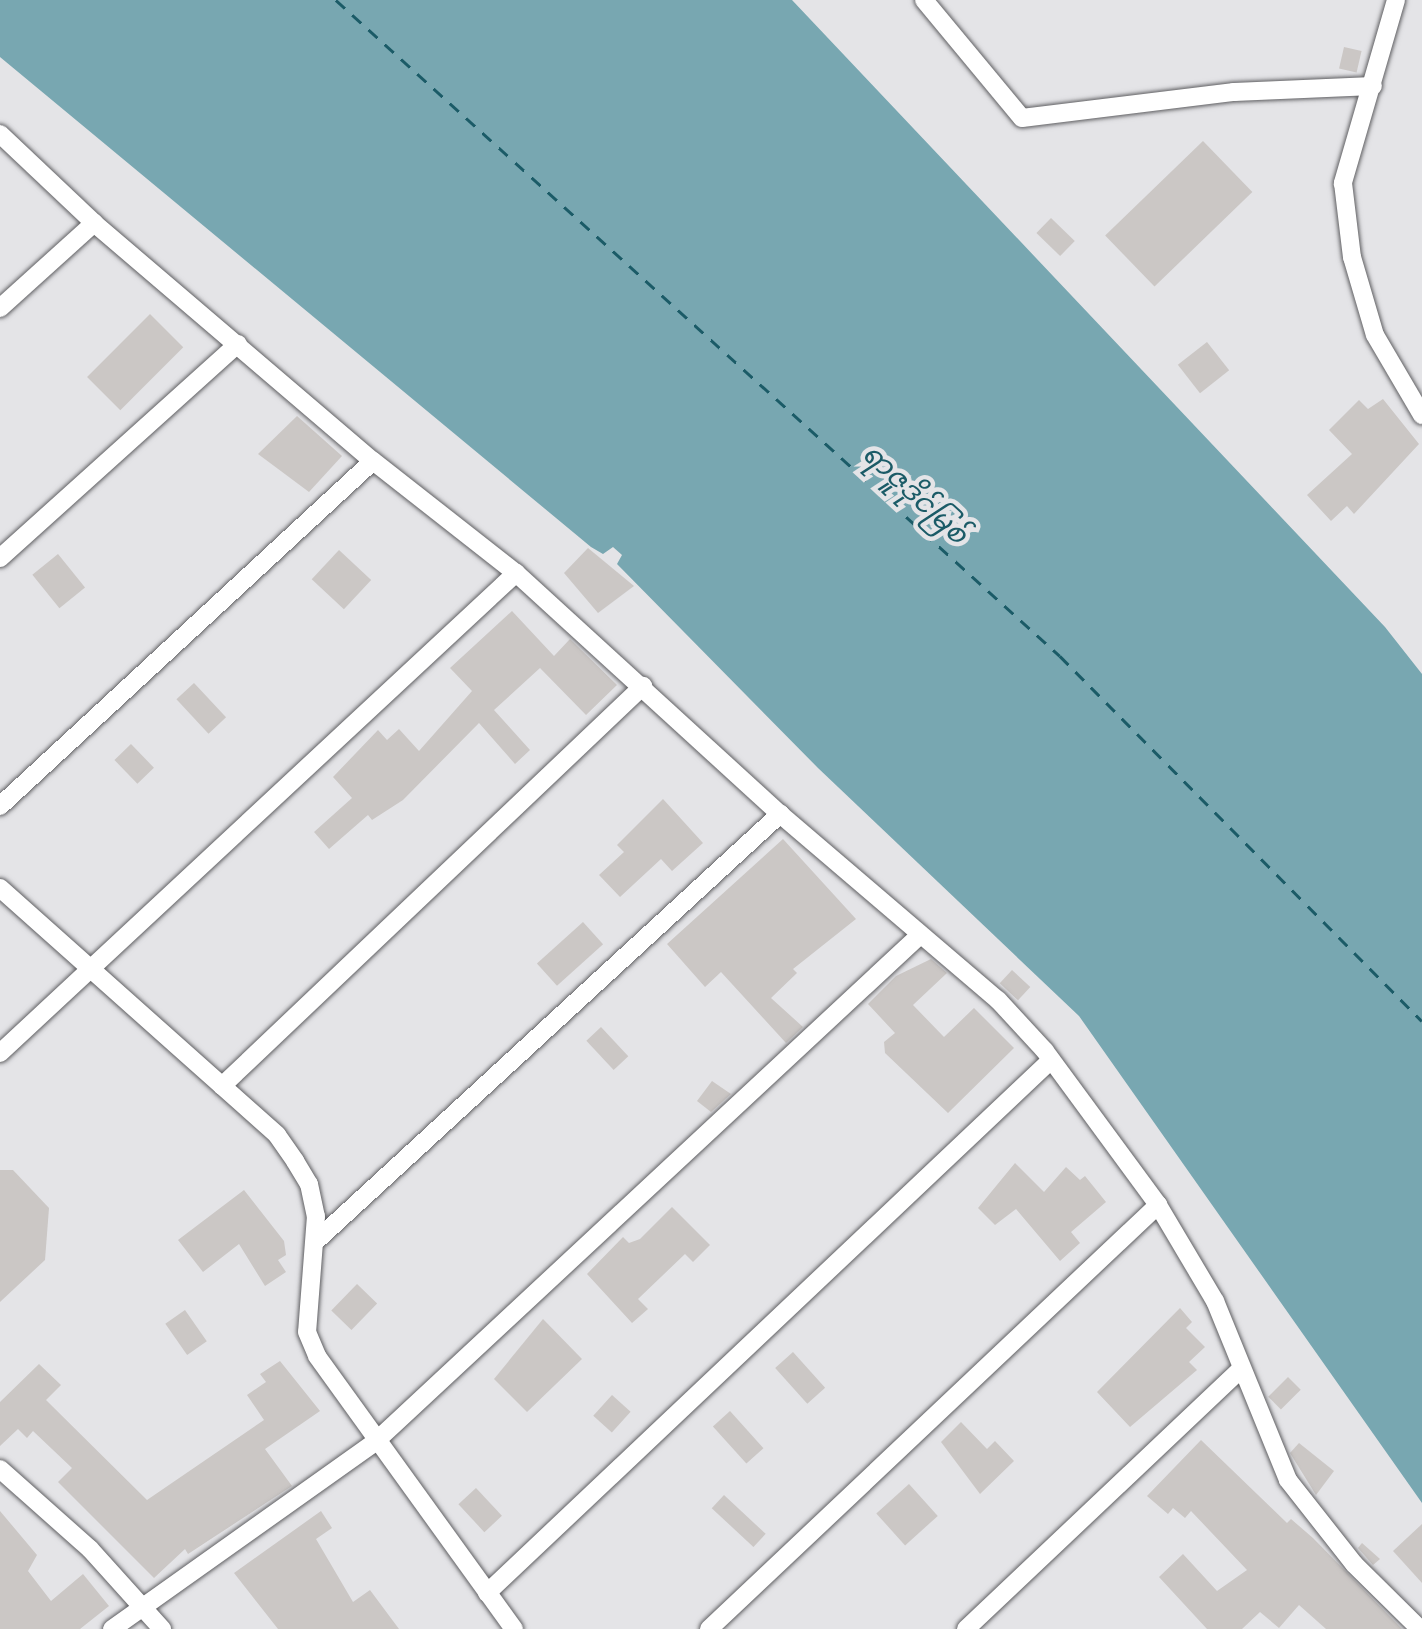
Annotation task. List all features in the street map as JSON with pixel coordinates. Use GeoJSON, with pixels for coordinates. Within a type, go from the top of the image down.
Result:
{"type":"FeatureCollection","features":[{"type":"Feature","properties":{"kind":"street"},"geometry":{"type":"LineString","coordinates":[[924,0],[1022,118],[1234,92],[1373,86]]}},
{"type":"Feature","properties":{"kind":"street"},"geometry":{"type":"LineString","coordinates":[[1396,0],[1344,183],[1352,257],[1375,335],[1422,415]]}},
{"type":"Feature","properties":{"kind":"street"},"geometry":{"type":"LineString","coordinates":[[0,134],[94,223],[373,461],[516,573],[780,814],[998,1000],[1051,1060],[1158,1205],[1216,1301],[1288,1480],[1315,1520],[1420,1629]]}},
{"type":"Feature","properties":{"kind":"street"},"geometry":{"type":"LineString","coordinates":[[0,308],[94,223]]}},
{"type":"Feature","properties":{"kind":"street"},"geometry":{"type":"LineString","coordinates":[[0,558],[238,344]]}},
{"type":"Feature","properties":{"kind":"street"},"geometry":{"type":"LineString","coordinates":[[0,806],[373,461]]}},
{"type":"Feature","properties":{"kind":"street"},"geometry":{"type":"LineString","coordinates":[[0,1053],[516,573]]}},
{"type":"Feature","properties":{"kind":"street"},"geometry":{"type":"LineString","coordinates":[[222,1086],[643,686]]}},
{"type":"Feature","properties":{"kind":"street"},"geometry":{"type":"LineString","coordinates":[[316,1240],[780,814]]}},
{"type":"Feature","properties":{"kind":"street"},"geometry":{"type":"LineString","coordinates":[[0,888],[276,1135],[302,1172],[316,1240],[307,1332],[326,1376],[514,1629]]}},
{"type":"Feature","properties":{"kind":"street"},"geometry":{"type":"LineString","coordinates":[[112,1629],[374,1443],[920,935]]}},
{"type":"Feature","properties":{"kind":"street"},"geometry":{"type":"LineString","coordinates":[[486,1593],[1051,1060]]}},
{"type":"Feature","properties":{"kind":"street"},"geometry":{"type":"LineString","coordinates":[[709,1629],[1158,1205]]}},
{"type":"Feature","properties":{"kind":"street"},"geometry":{"type":"LineString","coordinates":[[966,1629],[1241,1369]]}},
{"type":"Feature","properties":{"kind":"street"},"geometry":{"type":"LineString","coordinates":[[5,1481],[144,1607],[162,1629]]}},
{"type":"Feature","properties":{"kind":"water","name":"ရာဇူဒိုင်မြစ်"},"geometry":{"type":"Polygon","coordinates":[[[0,0],[792,0],[1385,627],[1422,674],[1422,1503],[1079,1016],[818,768],[617,564],[622,555],[613,547],[603,554],[591,547],[0,57],[0,0]]]}},
{"type":"Feature","properties":{"kind":"building"},"geometry":{"type":"Polygon","coordinates":[[[1344,47],[1362,51],[1357,72],[1339,68],[1344,47]]]}},
{"type":"Feature","properties":{"kind":"building"},"geometry":{"type":"Polygon","coordinates":[[[1203,141],[1252,192],[1154,287],[1105,235],[1203,141]]]}},
{"type":"Feature","properties":{"kind":"building"},"geometry":{"type":"Polygon","coordinates":[[[1051,218],[1075,241],[1060,256],[1036,233],[1051,218]]]}},
{"type":"Feature","properties":{"kind":"building"},"geometry":{"type":"Polygon","coordinates":[[[150,314],[183,347],[120,410],[87,377],[150,314]]]}},
{"type":"Feature","properties":{"kind":"building"},"geometry":{"type":"Polygon","coordinates":[[[1207,342],[1229,370],[1200,393],[1178,365],[1207,342]]]}},
{"type":"Feature","properties":{"kind":"building"},"geometry":{"type":"Polygon","coordinates":[[[1383,399],[1419,444],[1354,514],[1347,506],[1331,521],[1307,495],[1352,454],[1329,430],[1359,400],[1368,409],[1383,399]]]}},
{"type":"Feature","properties":{"kind":"building"},"geometry":{"type":"Polygon","coordinates":[[[297,416],[342,456],[309,492],[258,454],[297,416]]]}},
{"type":"Feature","properties":{"kind":"building"},"geometry":{"type":"Polygon","coordinates":[[[588,548],[634,586],[598,613],[564,573],[588,548]]]}},
{"type":"Feature","properties":{"kind":"building"},"geometry":{"type":"Polygon","coordinates":[[[339,550],[371,580],[344,609],[312,579],[339,550]]]}},
{"type":"Feature","properties":{"kind":"building"},"geometry":{"type":"Polygon","coordinates":[[[58,554],[85,587],[59,608],[32,575],[58,554]]]}},
{"type":"Feature","properties":{"kind":"building"},"geometry":{"type":"Polygon","coordinates":[[[512,611],[554,656],[570,639],[617,685],[586,715],[540,668],[494,710],[530,750],[515,764],[479,723],[403,800],[372,820],[368,815],[329,849],[314,832],[352,798],[333,777],[378,730],[387,740],[399,729],[419,751],[472,691],[450,668],[512,611]]]}},
{"type":"Feature","properties":{"kind":"building"},"geometry":{"type":"Polygon","coordinates":[[[194,683],[226,717],[209,734],[176,699],[194,683]]]}},
{"type":"Feature","properties":{"kind":"building"},"geometry":{"type":"Polygon","coordinates":[[[131,744],[154,768],[137,784],[114,760],[131,744]]]}},
{"type":"Feature","properties":{"kind":"building"},"geometry":{"type":"Polygon","coordinates":[[[663,799],[703,843],[672,871],[661,859],[620,897],[599,875],[624,852],[617,845],[663,799]]]}},
{"type":"Feature","properties":{"kind":"building"},"geometry":{"type":"Polygon","coordinates":[[[783,839],[856,919],[793,969],[797,973],[771,998],[803,1027],[786,1043],[721,972],[705,987],[667,944],[783,839]]]}},
{"type":"Feature","properties":{"kind":"building"},"geometry":{"type":"Polygon","coordinates":[[[583,922],[603,944],[557,986],[537,963],[583,922]]]}},
{"type":"Feature","properties":{"kind":"building"},"geometry":{"type":"Polygon","coordinates":[[[931,959],[947,973],[913,1005],[944,1037],[974,1008],[1014,1048],[948,1113],[885,1053],[884,1042],[895,1033],[868,1004],[896,976],[931,959]]]}},
{"type":"Feature","properties":{"kind":"building"},"geometry":{"type":"Polygon","coordinates":[[[1012,970],[1030,987],[1018,1000],[1000,983],[1012,970]]]}},
{"type":"Feature","properties":{"kind":"building"},"geometry":{"type":"Polygon","coordinates":[[[601,1027],[628,1056],[614,1070],[586,1041],[601,1027]]]}},
{"type":"Feature","properties":{"kind":"building"},"geometry":{"type":"Polygon","coordinates":[[[712,1081],[731,1094],[711,1112],[697,1101],[712,1081]]]}},
{"type":"Feature","properties":{"kind":"building"},"geometry":{"type":"Polygon","coordinates":[[[1015,1163],[1044,1192],[1066,1167],[1080,1180],[1085,1176],[1106,1202],[1071,1232],[1080,1243],[1060,1261],[1016,1209],[995,1225],[978,1208],[1015,1163]]]}},
{"type":"Feature","properties":{"kind":"building"},"geometry":{"type":"Polygon","coordinates":[[[0,1170],[13,1170],[49,1208],[45,1260],[0,1302],[0,1170]]]}},
{"type":"Feature","properties":{"kind":"building"},"geometry":{"type":"Polygon","coordinates":[[[244,1190],[284,1241],[286,1255],[278,1260],[286,1272],[265,1286],[239,1244],[203,1272],[178,1240],[244,1190]]]}},
{"type":"Feature","properties":{"kind":"building"},"geometry":{"type":"Polygon","coordinates":[[[672,1207],[710,1245],[693,1262],[685,1254],[638,1299],[648,1309],[632,1323],[587,1274],[623,1237],[629,1243],[640,1239],[672,1207]]]}},
{"type":"Feature","properties":{"kind":"building"},"geometry":{"type":"Polygon","coordinates":[[[357,1284],[377,1303],[351,1330],[331,1311],[357,1284]]]}},
{"type":"Feature","properties":{"kind":"building"},"geometry":{"type":"Polygon","coordinates":[[[1180,1308],[1192,1322],[1186,1328],[1205,1347],[1189,1362],[1197,1370],[1130,1427],[1097,1392],[1180,1308]]]}},
{"type":"Feature","properties":{"kind":"building"},"geometry":{"type":"Polygon","coordinates":[[[185,1310],[207,1341],[187,1355],[165,1324],[185,1310]]]}},
{"type":"Feature","properties":{"kind":"building"},"geometry":{"type":"Polygon","coordinates":[[[543,1319],[582,1359],[527,1412],[494,1379],[543,1319]]]}},
{"type":"Feature","properties":{"kind":"building"},"geometry":{"type":"Polygon","coordinates":[[[793,1352],[825,1388],[807,1404],[775,1368],[793,1352]]]}},
{"type":"Feature","properties":{"kind":"building"},"geometry":{"type":"Polygon","coordinates":[[[280,1361],[320,1411],[265,1449],[292,1486],[188,1554],[185,1549],[154,1578],[58,1482],[72,1468],[33,1431],[27,1438],[18,1429],[0,1446],[0,1402],[39,1364],[61,1385],[46,1400],[147,1500],[264,1420],[247,1395],[266,1382],[260,1374],[280,1361]]]}},
{"type":"Feature","properties":{"kind":"building"},"geometry":{"type":"Polygon","coordinates":[[[1288,1377],[1301,1390],[1281,1410],[1268,1397],[1288,1377]]]}},
{"type":"Feature","properties":{"kind":"building"},"geometry":{"type":"Polygon","coordinates":[[[612,1395],[631,1412],[612,1433],[593,1416],[612,1395]]]}},
{"type":"Feature","properties":{"kind":"building"},"geometry":{"type":"Polygon","coordinates":[[[730,1411],[763,1448],[746,1464],[713,1426],[730,1411]]]}},
{"type":"Feature","properties":{"kind":"building"},"geometry":{"type":"Polygon","coordinates":[[[961,1422],[987,1449],[995,1441],[1014,1461],[980,1494],[941,1442],[961,1422]]]}},
{"type":"Feature","properties":{"kind":"building"},"geometry":{"type":"Polygon","coordinates":[[[1201,1440],[1287,1523],[1291,1519],[1313,1538],[1402,1629],[1326,1629],[1299,1605],[1279,1628],[1260,1612],[1242,1629],[1207,1629],[1159,1577],[1183,1554],[1217,1591],[1247,1570],[1191,1511],[1185,1518],[1173,1508],[1168,1514],[1147,1496],[1201,1440]]]}},
{"type":"Feature","properties":{"kind":"building"},"geometry":{"type":"Polygon","coordinates":[[[1299,1443],[1334,1471],[1316,1495],[1290,1453],[1299,1443]]]}},
{"type":"Feature","properties":{"kind":"building"},"geometry":{"type":"Polygon","coordinates":[[[909,1484],[938,1516],[905,1545],[876,1513],[909,1484]]]}},
{"type":"Feature","properties":{"kind":"building"},"geometry":{"type":"Polygon","coordinates":[[[476,1488],[502,1516],[484,1532],[458,1504],[476,1488]]]}},
{"type":"Feature","properties":{"kind":"building"},"geometry":{"type":"Polygon","coordinates":[[[724,1495],[766,1534],[753,1547],[712,1508],[724,1495]]]}},
{"type":"Feature","properties":{"kind":"building"},"geometry":{"type":"Polygon","coordinates":[[[0,1511],[37,1555],[28,1571],[51,1601],[83,1574],[109,1606],[80,1629],[0,1629],[0,1511]]]}},
{"type":"Feature","properties":{"kind":"building"},"geometry":{"type":"Polygon","coordinates":[[[321,1511],[332,1528],[316,1539],[353,1602],[370,1590],[399,1629],[278,1629],[234,1573],[321,1511]]]}},
{"type":"Feature","properties":{"kind":"building"},"geometry":{"type":"Polygon","coordinates":[[[1422,1524],[1422,1583],[1393,1551],[1422,1524]]]}},
{"type":"Feature","properties":{"kind":"building"},"geometry":{"type":"Polygon","coordinates":[[[1362,1543],[1380,1559],[1373,1565],[1358,1548],[1362,1543]]]}},
{"type":"Feature","properties":{"kind":"ferry route"},"geometry":{"type":"LineString","coordinates":[[336,0],[1060,656],[1422,1021]]}}]}
